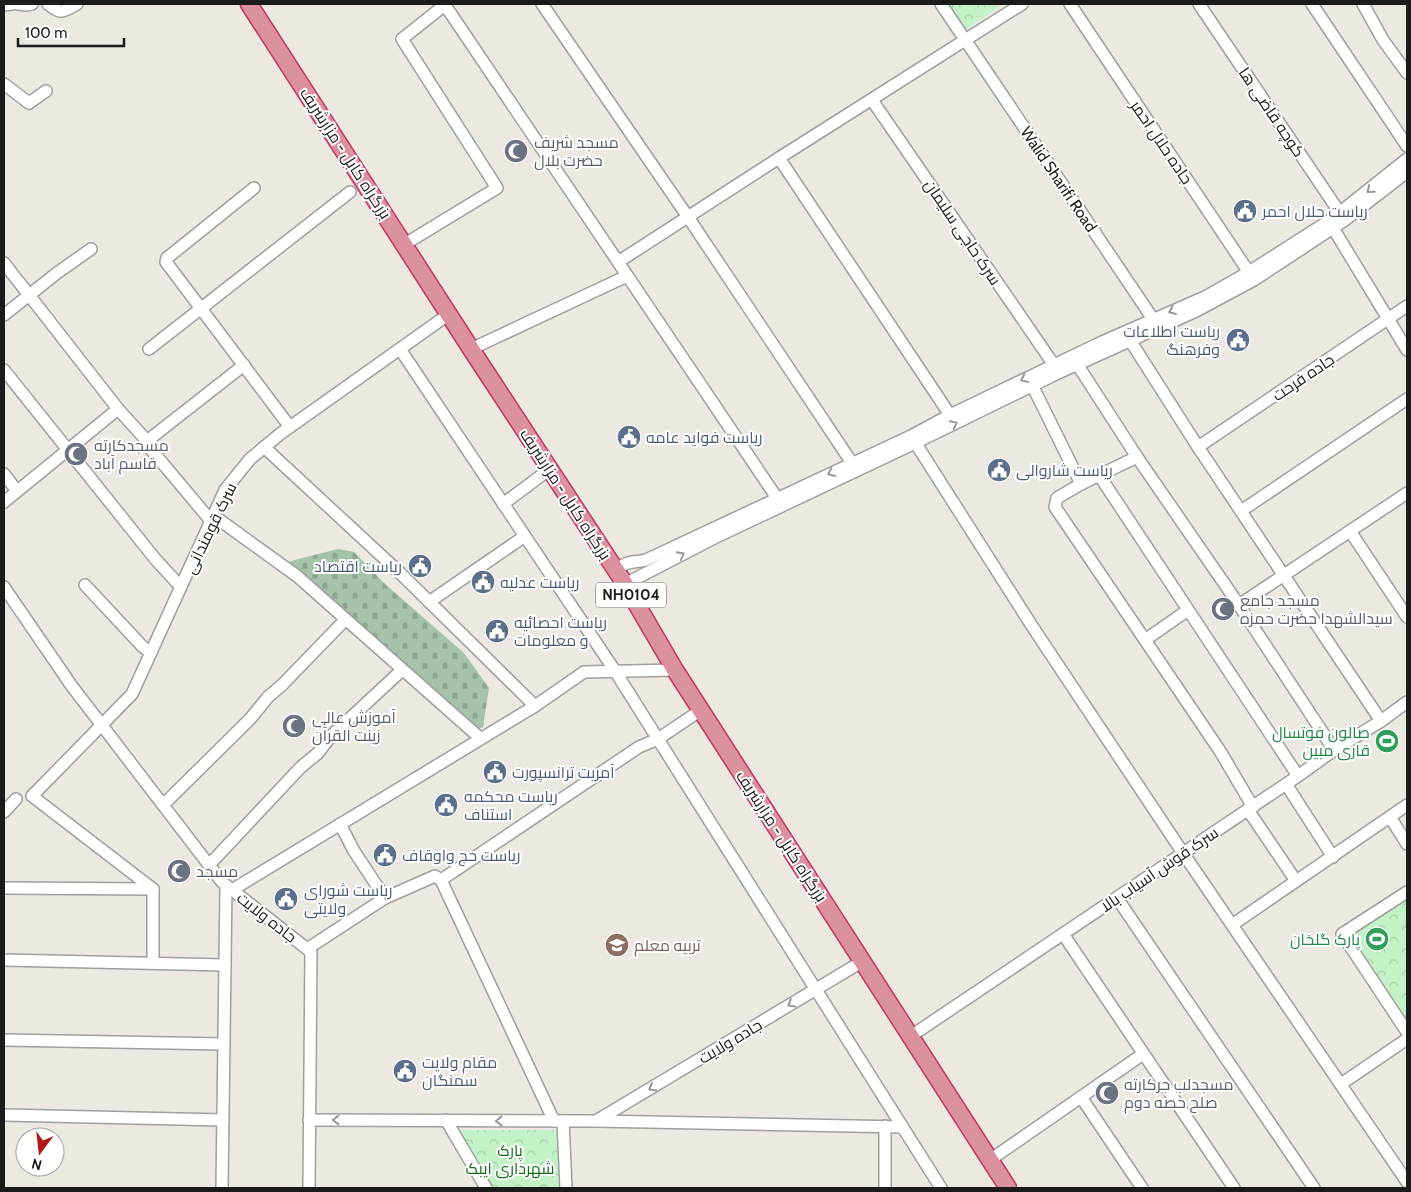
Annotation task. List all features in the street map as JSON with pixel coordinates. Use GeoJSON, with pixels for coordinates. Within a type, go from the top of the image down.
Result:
{"type":"FeatureCollection","features":[{"type":"Feature","properties":{"kind":"highway","name":"بزرگراه کابل - مزارشریف"},"geometry":{"type":"LineString","coordinates":[[249,4],[604,552],[626,577],[637,606],[675,670],[1008,1188]]}},
{"type":"Feature","properties":{"kind":"street"},"geometry":{"type":"LineString","coordinates":[[4,5],[12,4]]}},
{"type":"Feature","properties":{"kind":"street"},"geometry":{"type":"LineString","coordinates":[[18,4],[32,4]]}},
{"type":"Feature","properties":{"kind":"street"},"geometry":{"type":"LineString","coordinates":[[48,4],[59,12],[64,12],[77,4]]}},
{"type":"Feature","properties":{"kind":"street"},"geometry":{"type":"LineString","coordinates":[[542,4],[688,217],[852,463]]}},
{"type":"Feature","properties":{"kind":"street","name":"Walid Sharifi Road"},"geometry":{"type":"LineString","coordinates":[[941,4],[1153,319]]}},
{"type":"Feature","properties":{"kind":"street"},"geometry":{"type":"LineString","coordinates":[[618,262],[1022,4]]}},
{"type":"Feature","properties":{"kind":"street","name":"جاده حلال احمر"},"geometry":{"type":"LineString","coordinates":[[1070,4],[1252,276]]}},
{"type":"Feature","properties":{"kind":"street","name":"کوچه قاضی ها"},"geometry":{"type":"LineString","coordinates":[[1199,4],[1343,217]]}},
{"type":"Feature","properties":{"kind":"street"},"geometry":{"type":"LineString","coordinates":[[1312,4],[1407,146]]}},
{"type":"Feature","properties":{"kind":"street"},"geometry":{"type":"LineString","coordinates":[[1363,4],[1383,40],[1407,73]]}},
{"type":"Feature","properties":{"kind":"street"},"geometry":{"type":"LineString","coordinates":[[405,244],[496,188],[402,39],[446,5],[777,498]]}},
{"type":"Feature","properties":{"kind":"street"},"geometry":{"type":"LineString","coordinates":[[4,84],[29,103],[46,91]]}},
{"type":"Feature","properties":{"kind":"street","name":"سرک حاجی سلیمان"},"geometry":{"type":"LineString","coordinates":[[872,100],[1054,365]]}},
{"type":"Feature","properties":{"kind":"street"},"geometry":{"type":"LineString","coordinates":[[779,158],[950,414]]}},
{"type":"Feature","properties":{"kind":"street"},"geometry":{"type":"LineString","coordinates":[[1343,217],[1407,159]]}},
{"type":"Feature","properties":{"kind":"street"},"geometry":{"type":"LineString","coordinates":[[1252,276],[1153,319],[1127,336],[1032,387],[913,440],[714,538],[626,577],[624,564],[646,560],[852,463],[913,440],[950,414],[1054,365],[1127,336],[1196,311],[1252,276],[1343,217],[1407,172]]}},
{"type":"Feature","properties":{"kind":"street"},"geometry":{"type":"LineString","coordinates":[[254,188],[166,260],[290,427]]}},
{"type":"Feature","properties":{"kind":"street"},"geometry":{"type":"LineString","coordinates":[[149,349],[350,192]]}},
{"type":"Feature","properties":{"kind":"street"},"geometry":{"type":"LineString","coordinates":[[1331,224],[1407,350]]}},
{"type":"Feature","properties":{"kind":"street"},"geometry":{"type":"LineString","coordinates":[[4,315],[57,273],[91,250]]}},
{"type":"Feature","properties":{"kind":"street"},"geometry":{"type":"LineString","coordinates":[[4,263],[118,409],[212,518],[297,576],[480,738]]}},
{"type":"Feature","properties":{"kind":"street"},"geometry":{"type":"LineString","coordinates":[[471,349],[627,276]]}},
{"type":"Feature","properties":{"kind":"street","name":"جاده فرحت"},"geometry":{"type":"LineString","coordinates":[[1198,447],[1407,306]]}},
{"type":"Feature","properties":{"kind":"street","name":"سرک قومندانی"},"geometry":{"type":"LineString","coordinates":[[153,889],[32,796],[132,694],[226,490],[250,459],[290,427],[449,314]]}},
{"type":"Feature","properties":{"kind":"street"},"geometry":{"type":"LineString","coordinates":[[1127,336],[1198,447],[1381,721]]}},
{"type":"Feature","properties":{"kind":"street"},"geometry":{"type":"LineString","coordinates":[[400,349],[615,671],[941,1188]]}},
{"type":"Feature","properties":{"kind":"street"},"geometry":{"type":"LineString","coordinates":[[1077,364],[1137,457],[1239,605],[1334,750]]}},
{"type":"Feature","properties":{"kind":"street"},"geometry":{"type":"LineString","coordinates":[[146,441],[244,365]]}},
{"type":"Feature","properties":{"kind":"street"},"geometry":{"type":"LineString","coordinates":[[4,370],[156,560],[181,587]]}},
{"type":"Feature","properties":{"kind":"street"},"geometry":{"type":"LineString","coordinates":[[1032,387],[1081,484]]}},
{"type":"Feature","properties":{"kind":"street"},"geometry":{"type":"LineString","coordinates":[[1241,511],[1407,398]]}},
{"type":"Feature","properties":{"kind":"street"},"geometry":{"type":"LineString","coordinates":[[4,502],[118,409]]}},
{"type":"Feature","properties":{"kind":"street"},"geometry":{"type":"LineString","coordinates":[[913,440],[1032,626],[1183,853],[1407,1182]]}},
{"type":"Feature","properties":{"kind":"street"},"geometry":{"type":"LineString","coordinates":[[264,447],[429,602],[535,706]]}},
{"type":"Feature","properties":{"kind":"street"},"geometry":{"type":"LineString","coordinates":[[1137,457],[1081,484],[1057,498],[1055,507],[1220,751],[1251,808],[1296,881]]}},
{"type":"Feature","properties":{"kind":"street"},"geometry":{"type":"LineString","coordinates":[[503,504],[550,469]]}},
{"type":"Feature","properties":{"kind":"street"},"geometry":{"type":"LineString","coordinates":[[4,474],[17,491]]}},
{"type":"Feature","properties":{"kind":"street"},"geometry":{"type":"LineString","coordinates":[[1099,476],[1298,776]]}},
{"type":"Feature","properties":{"kind":"street"},"geometry":{"type":"LineString","coordinates":[[1239,605],[1407,493]]}},
{"type":"Feature","properties":{"kind":"street"},"geometry":{"type":"LineString","coordinates":[[1350,531],[1407,617]]}},
{"type":"Feature","properties":{"kind":"street"},"geometry":{"type":"LineString","coordinates":[[429,602],[525,536]]}},
{"type":"Feature","properties":{"kind":"street"},"geometry":{"type":"LineString","coordinates":[[604,552],[634,562]]}},
{"type":"Feature","properties":{"kind":"street"},"geometry":{"type":"LineString","coordinates":[[85,585],[151,654]]}},
{"type":"Feature","properties":{"kind":"street","name":"جاده ولایت"},"geometry":{"type":"LineString","coordinates":[[4,587],[71,685],[208,865],[229,888],[311,952],[309,1188]]}},
{"type":"Feature","properties":{"kind":"street"},"geometry":{"type":"LineString","coordinates":[[1145,640],[1188,610]]}},
{"type":"Feature","properties":{"kind":"street"},"geometry":{"type":"LineString","coordinates":[[163,805],[250,719],[268,697],[282,686],[345,620]]}},
{"type":"Feature","properties":{"kind":"street"},"geometry":{"type":"LineString","coordinates":[[208,865],[301,767],[318,753],[331,736],[402,670]]}},
{"type":"Feature","properties":{"kind":"street"},"geometry":{"type":"LineString","coordinates":[[222,1188],[225,965],[229,888],[340,824],[535,706],[584,672],[675,670]]}},
{"type":"Feature","properties":{"kind":"street","name":"سرک قوش آسیاب بالا"},"geometry":{"type":"LineString","coordinates":[[911,1036],[1407,702]]}},
{"type":"Feature","properties":{"kind":"street"},"geometry":{"type":"LineString","coordinates":[[441,880],[639,747],[658,739],[701,710]]}},
{"type":"Feature","properties":{"kind":"street"},"geometry":{"type":"LineString","coordinates":[[1286,784],[1333,857]]}},
{"type":"Feature","properties":{"kind":"street"},"geometry":{"type":"LineString","coordinates":[[4,812],[16,799]]}},
{"type":"Feature","properties":{"kind":"street"},"geometry":{"type":"LineString","coordinates":[[1232,925],[1407,805]]}},
{"type":"Feature","properties":{"kind":"street"},"geometry":{"type":"LineString","coordinates":[[1390,817],[1407,844]]}},
{"type":"Feature","properties":{"kind":"street"},"geometry":{"type":"LineString","coordinates":[[340,824],[354,851],[385,898]]}},
{"type":"Feature","properties":{"kind":"street"},"geometry":{"type":"LineString","coordinates":[[307,949],[385,898],[435,876],[441,880],[558,1121],[566,1188]]}},
{"type":"Feature","properties":{"kind":"street"},"geometry":{"type":"LineString","coordinates":[[4,888],[153,889],[153,963]]}},
{"type":"Feature","properties":{"kind":"street"},"geometry":{"type":"LineString","coordinates":[[1407,892],[1342,934],[1407,1032]]}},
{"type":"Feature","properties":{"kind":"street"},"geometry":{"type":"LineString","coordinates":[[1117,898],[1314,1188]]}},
{"type":"Feature","properties":{"kind":"street"},"geometry":{"type":"LineString","coordinates":[[1063,934],[1234,1188]]}},
{"type":"Feature","properties":{"kind":"street"},"geometry":{"type":"LineString","coordinates":[[4,960],[225,965]]}},
{"type":"Feature","properties":{"kind":"street","name":"جاده ولایت"},"geometry":{"type":"LineString","coordinates":[[596,1121],[863,961]]}},
{"type":"Feature","properties":{"kind":"street"},"geometry":{"type":"LineString","coordinates":[[1341,1084],[1407,1039]]}},
{"type":"Feature","properties":{"kind":"street"},"geometry":{"type":"LineString","coordinates":[[4,1040],[224,1044]]}},
{"type":"Feature","properties":{"kind":"street"},"geometry":{"type":"LineString","coordinates":[[990,1160],[1143,1054]]}},
{"type":"Feature","properties":{"kind":"street"},"geometry":{"type":"LineString","coordinates":[[1081,1097],[1142,1188]]}},
{"type":"Feature","properties":{"kind":"street"},"geometry":{"type":"LineString","coordinates":[[4,1115],[223,1120]]}},
{"type":"Feature","properties":{"kind":"street"},"geometry":{"type":"LineString","coordinates":[[309,1120],[596,1121],[903,1127]]}},
{"type":"Feature","properties":{"kind":"street"},"geometry":{"type":"LineString","coordinates":[[446,1120],[486,1188]]}},
{"type":"Feature","properties":{"kind":"street"},"geometry":{"type":"LineString","coordinates":[[885,1126],[885,1188]]}},
{"type":"Feature","properties":{"kind":"green space"},"geometry":{"type":"Polygon","coordinates":[[[948,4],[1003,4],[966,29],[948,4]]]}},
{"type":"Feature","properties":{"kind":"green space"},"geometry":{"type":"Polygon","coordinates":[[[338,549],[354,552],[385,584],[464,653],[489,688],[483,727],[474,731],[284,566],[291,561],[338,549]]]}},
{"type":"Feature","properties":{"kind":"green space","name":"پارک گلخان"},"geometry":{"type":"Polygon","coordinates":[[[1407,896],[1407,1026],[1347,935],[1407,896]]]}},
{"type":"Feature","properties":{"kind":"green space","name":"پارک شهرداری ایبک"},"geometry":{"type":"Polygon","coordinates":[[[458,1130],[556,1130],[561,1188],[493,1188],[458,1130]]]}},
{"type":"Feature","properties":{"kind":"place","name":"مسجد شریف حضرت بلال"},"geometry":{"type":"Point","coordinates":[516,151]}},
{"type":"Feature","properties":{"kind":"place","name":"ریاست حلال احمر"},"geometry":{"type":"Point","coordinates":[1245,211]}},
{"type":"Feature","properties":{"kind":"place","name":"ریاست اطلاعات وفرهنگ"},"geometry":{"type":"Point","coordinates":[1238,340]}},
{"type":"Feature","properties":{"kind":"place","name":"ریاست فواید عامه"},"geometry":{"type":"Point","coordinates":[629,437]}},
{"type":"Feature","properties":{"kind":"place","name":"مسجدکارته قاسم آباد"},"geometry":{"type":"Point","coordinates":[76,454]}},
{"type":"Feature","properties":{"kind":"place","name":"ریاست شاروالی"},"geometry":{"type":"Point","coordinates":[999,470]}},
{"type":"Feature","properties":{"kind":"place","name":"ریاست اقتصاد"},"geometry":{"type":"Point","coordinates":[420,566]}},
{"type":"Feature","properties":{"kind":"place","name":"ریاست عدلیه"},"geometry":{"type":"Point","coordinates":[483,582]}},
{"type":"Feature","properties":{"kind":"place","name":"مسجد جامع سیدالشهدا حضرت حمزه"},"geometry":{"type":"Point","coordinates":[1223,609]}},
{"type":"Feature","properties":{"kind":"place","name":"ریاست احصائیه و معلومات"},"geometry":{"type":"Point","coordinates":[497,631]}},
{"type":"Feature","properties":{"kind":"place","name":"آموزش عالی زینت القرآن"},"geometry":{"type":"Point","coordinates":[294,726]}},
{"type":"Feature","properties":{"kind":"place","name":"صالون فوتسال قاری مبین"},"geometry":{"type":"Point","coordinates":[1387,741]}},
{"type":"Feature","properties":{"kind":"place","name":"آمریت ترانسپورت"},"geometry":{"type":"Point","coordinates":[495,772]}},
{"type":"Feature","properties":{"kind":"place","name":"ریاست محکمه استناف"},"geometry":{"type":"Point","coordinates":[446,805]}},
{"type":"Feature","properties":{"kind":"place","name":"ریاست حج واوقاف"},"geometry":{"type":"Point","coordinates":[385,855]}},
{"type":"Feature","properties":{"kind":"place","name":"مسجد"},"geometry":{"type":"Point","coordinates":[179,871]}},
{"type":"Feature","properties":{"kind":"place","name":"ریاست شورای ولایتی"},"geometry":{"type":"Point","coordinates":[286,899]}},
{"type":"Feature","properties":{"kind":"place","name":"پارک گلخان"},"geometry":{"type":"Point","coordinates":[1377,939]}},
{"type":"Feature","properties":{"kind":"place","name":"تربیه معلم"},"geometry":{"type":"Point","coordinates":[617,945]}},
{"type":"Feature","properties":{"kind":"place","name":"مقام ولایت سمنگان"},"geometry":{"type":"Point","coordinates":[405,1071]}},
{"type":"Feature","properties":{"kind":"place","name":"مسجدلب جرکارته صلح حصه دوم"},"geometry":{"type":"Point","coordinates":[1107,1093]}}]}
